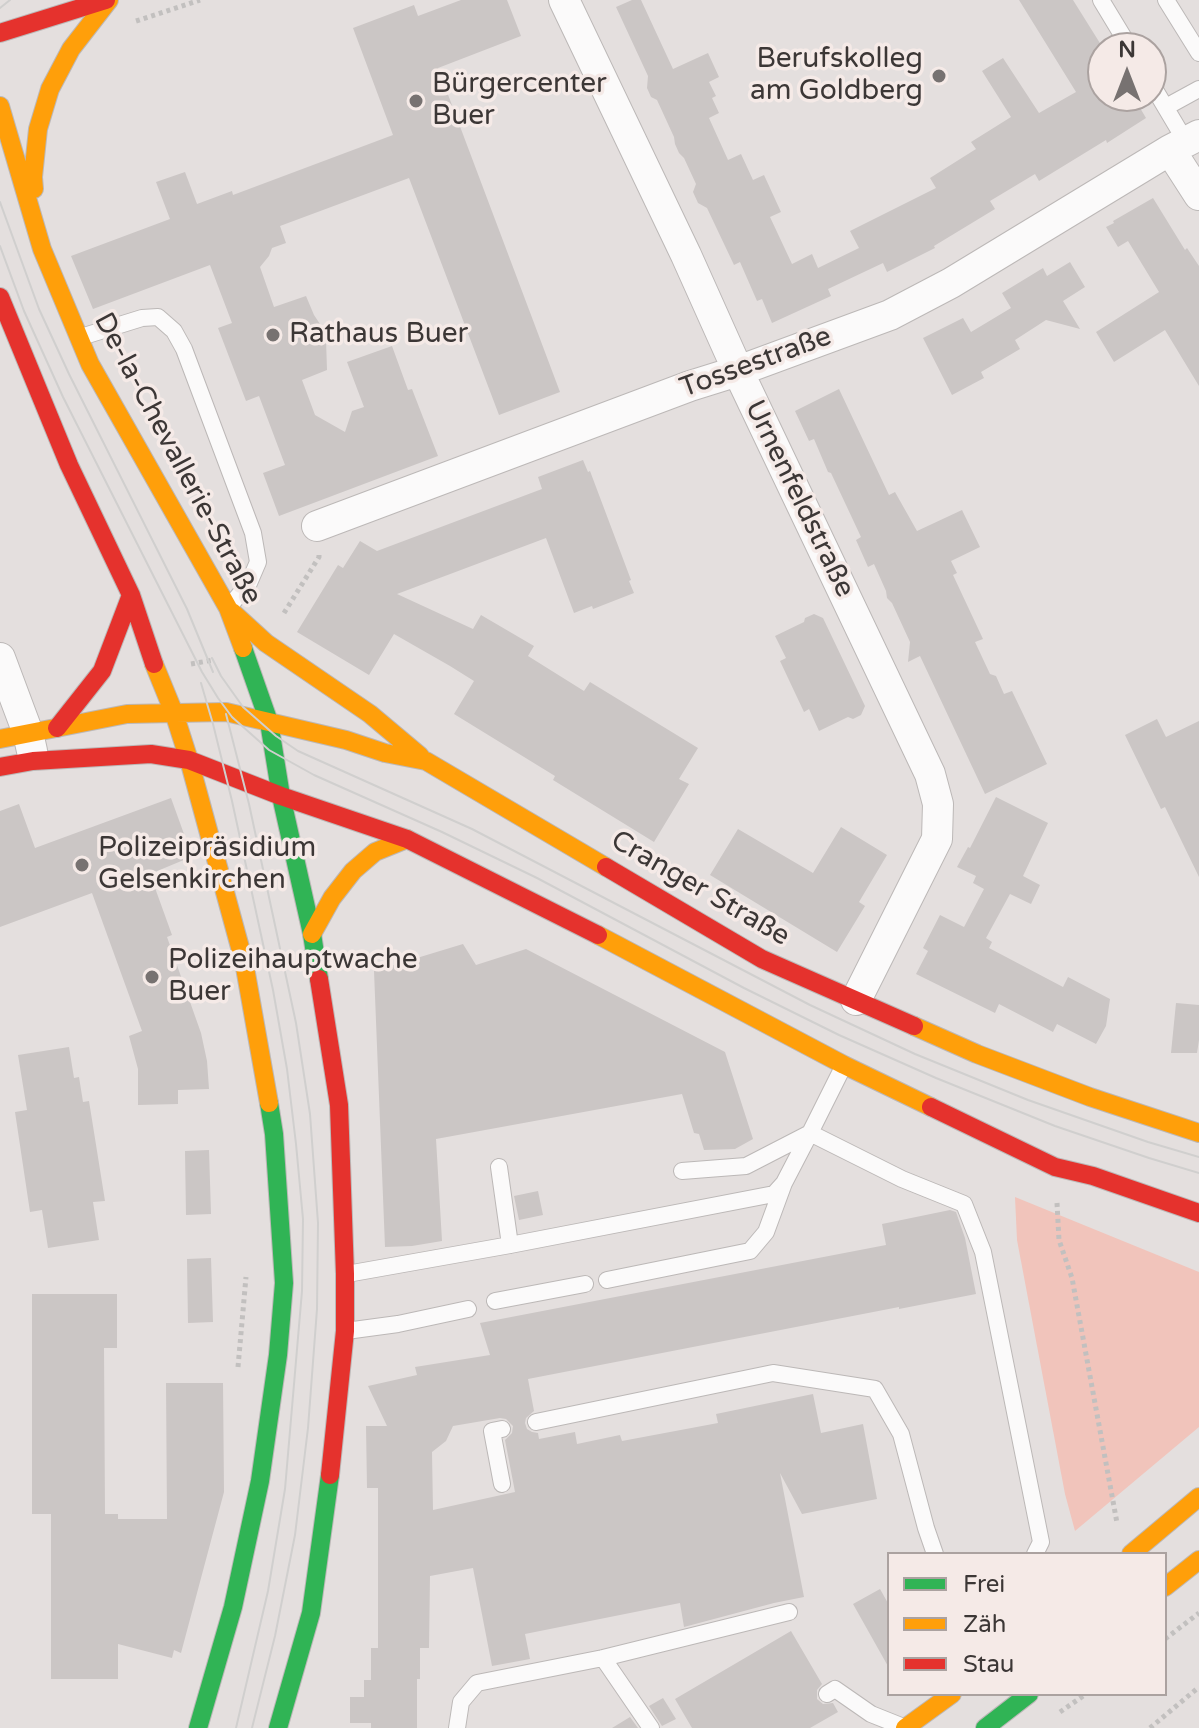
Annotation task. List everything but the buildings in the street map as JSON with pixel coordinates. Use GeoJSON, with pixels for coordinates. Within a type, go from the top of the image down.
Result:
{"type":"FeatureCollection","features":[{"type":"Feature","properties":{"kind":"main road"},"geometry":{"type":"LineString","coordinates":[[0,33],[107,0]]}},
{"type":"Feature","properties":{"kind":"main road"},"geometry":{"type":"LineString","coordinates":[[42,249],[33,177],[38,129],[50,89],[71,49],[107,0]]}},
{"type":"Feature","properties":{"kind":"main road","name":"De-la-Chevallerie-Straße"},"geometry":{"type":"LineString","coordinates":[[0,106],[42,249],[90,364],[228,608],[269,722],[281,796],[312,934],[339,1105],[345,1331],[335,1441],[311,1613],[278,1728]]}},
{"type":"Feature","properties":{"kind":"main road"},"geometry":{"type":"LineString","coordinates":[[0,297],[69,465],[131,595],[174,713],[244,962],[274,1134],[284,1283],[278,1355],[260,1481],[233,1607],[198,1728]]}},
{"type":"Feature","properties":{"kind":"main road"},"geometry":{"type":"LineString","coordinates":[[0,767],[102,671],[131,595]]}},
{"type":"Feature","properties":{"kind":"main road"},"geometry":{"type":"LineString","coordinates":[[228,608],[266,643],[370,714],[426,761]]}},
{"type":"Feature","properties":{"kind":"main road","name":"Cranger Straße"},"geometry":{"type":"LineString","coordinates":[[30,741],[127,714],[226,712],[426,761],[762,959],[977,1054],[1090,1097],[1199,1133]]}},
{"type":"Feature","properties":{"kind":"main road"},"geometry":{"type":"LineString","coordinates":[[30,741],[189,760],[281,796],[407,839],[844,1065],[1055,1167],[1093,1176],[1199,1213]]}},
{"type":"Feature","properties":{"kind":"main road"},"geometry":{"type":"LineString","coordinates":[[312,934],[332,898],[353,871],[375,852],[407,839]]}},
{"type":"Feature","properties":{"kind":"main road"},"geometry":{"type":"LineString","coordinates":[[1133,1552],[1199,1497]]}},
{"type":"Feature","properties":{"kind":"main road"},"geometry":{"type":"LineString","coordinates":[[1167,1585],[1199,1560]]}},
{"type":"Feature","properties":{"kind":"main road"},"geometry":{"type":"LineString","coordinates":[[906,1728],[949,1696]]}},
{"type":"Feature","properties":{"kind":"main road"},"geometry":{"type":"LineString","coordinates":[[985,1728],[1026,1696]]}},
{"type":"Feature","properties":{"kind":"street","name":"Urnenfeldstraße"},"geometry":{"type":"LineString","coordinates":[[564,0],[930,774],[938,804],[937,839],[856,1000]]}},
{"type":"Feature","properties":{"kind":"street","name":"Tossestraße"},"geometry":{"type":"LineString","coordinates":[[317,526],[690,386],[890,315],[951,283],[1185,142]]}},
{"type":"Feature","properties":{"kind":"street"},"geometry":{"type":"LineString","coordinates":[[1185,142],[1199,195]]}},
{"type":"Feature","properties":{"kind":"street"},"geometry":{"type":"LineString","coordinates":[[0,658],[30,741]]}},
{"type":"Feature","properties":{"kind":"lane"},"geometry":{"type":"LineString","coordinates":[[1101,0],[1120,32]]}},
{"type":"Feature","properties":{"kind":"lane"},"geometry":{"type":"LineString","coordinates":[[1166,0],[1199,53]]}},
{"type":"Feature","properties":{"kind":"lane"},"geometry":{"type":"LineString","coordinates":[[1167,106],[1199,89]]}},
{"type":"Feature","properties":{"kind":"lane"},"geometry":{"type":"LineString","coordinates":[[1167,109],[1185,142]]}},
{"type":"Feature","properties":{"kind":"lane"},"geometry":{"type":"LineString","coordinates":[[79,338],[142,318],[158,317],[174,331],[184,349],[253,533],[258,562],[249,583],[228,608]]}},
{"type":"Feature","properties":{"kind":"lane"},"geometry":{"type":"LineString","coordinates":[[607,1280],[750,1251],[766,1232],[784,1183],[844,1065]]}},
{"type":"Feature","properties":{"kind":"lane"},"geometry":{"type":"LineString","coordinates":[[682,1171],[746,1166],[810,1133]]}},
{"type":"Feature","properties":{"kind":"lane"},"geometry":{"type":"LineString","coordinates":[[810,1133],[902,1179],[964,1204],[983,1252],[1041,1542],[1036,1552]]}},
{"type":"Feature","properties":{"kind":"lane"},"geometry":{"type":"LineString","coordinates":[[499,1167],[510,1245]]}},
{"type":"Feature","properties":{"kind":"lane"},"geometry":{"type":"LineString","coordinates":[[345,1274],[774,1194],[784,1183]]}},
{"type":"Feature","properties":{"kind":"lane"},"geometry":{"type":"LineString","coordinates":[[495,1301],[585,1284]]}},
{"type":"Feature","properties":{"kind":"lane"},"geometry":{"type":"LineString","coordinates":[[345,1331],[398,1324],[468,1309]]}},
{"type":"Feature","properties":{"kind":"lane"},"geometry":{"type":"LineString","coordinates":[[536,1422],[773,1373],[875,1389],[901,1434],[934,1552]]}},
{"type":"Feature","properties":{"kind":"lane"},"geometry":{"type":"LineString","coordinates":[[502,1429],[492,1431],[502,1484]]}},
{"type":"Feature","properties":{"kind":"lane"},"geometry":{"type":"LineString","coordinates":[[457,1728],[461,1702],[477,1683],[603,1658],[789,1612]]}},
{"type":"Feature","properties":{"kind":"lane"},"geometry":{"type":"LineString","coordinates":[[603,1658],[651,1728]]}},
{"type":"Feature","properties":{"kind":"lane"},"geometry":{"type":"LineString","coordinates":[[827,1694],[835,1689],[871,1714],[906,1728]]}},
{"type":"Feature","properties":{"kind":"path"},"geometry":{"type":"LineString","coordinates":[[266,643],[319,557],[317,526]]}},
{"type":"Feature","properties":{"kind":"path"},"geometry":{"type":"LineString","coordinates":[[1055,1167],[1059,1240],[1072,1278],[1118,1532]]}},
{"type":"Feature","properties":{"kind":"path"},"geometry":{"type":"LineString","coordinates":[[237,1380],[248,1264]]}},
{"type":"Feature","properties":{"kind":"path"},"geometry":{"type":"LineString","coordinates":[[1167,1637],[1199,1613]]}},
{"type":"Feature","properties":{"kind":"path"},"geometry":{"type":"LineString","coordinates":[[1150,1728],[1199,1687]]}},
{"type":"Feature","properties":{"kind":"shaded area"},"geometry":{"type":"Polygon","coordinates":[[[1015,1197],[1199,1272],[1199,1427],[1075,1531],[1065,1494],[1017,1240],[1015,1197]]]}},
{"type":"Feature","properties":{"kind":"tram line"},"geometry":{"type":"LineString","coordinates":[[0,8],[10,0]]}},
{"type":"Feature","properties":{"kind":"tram line"},"geometry":{"type":"LineString","coordinates":[[0,202],[39,309],[187,609],[213,672]]}},
{"type":"Feature","properties":{"kind":"tram line"},"geometry":{"type":"LineString","coordinates":[[0,246],[24,311],[63,397],[202,672],[232,717],[269,750],[314,775],[537,878],[839,1035],[1055,1126],[1199,1173]]}},
{"type":"Feature","properties":{"kind":"tram line"},"geometry":{"type":"LineString","coordinates":[[212,658],[243,707],[298,751],[472,829],[810,1005],[915,1054],[1028,1100],[1199,1157]]}},
{"type":"Feature","properties":{"kind":"tram line"},"geometry":{"type":"LineString","coordinates":[[201,683],[232,801],[273,990],[287,1069],[303,1219],[302,1291],[285,1489],[268,1591],[236,1728]]}},
{"type":"Feature","properties":{"kind":"tram line"},"geometry":{"type":"LineString","coordinates":[[226,714],[249,804],[296,1023],[310,1114],[318,1223],[317,1309],[308,1428],[295,1535],[275,1636],[252,1728]]}},
{"type":"Feature","properties":{"kind":"traffic: fast"},"geometry":{"type":"LineString","coordinates":[[243,648],[269,722],[319,979]]}},
{"type":"Feature","properties":{"kind":"traffic: fast"},"geometry":{"type":"LineString","coordinates":[[198,1728],[233,1607],[260,1481],[278,1355],[284,1283],[274,1134],[269,1103]]}},
{"type":"Feature","properties":{"kind":"traffic: fast"},"geometry":{"type":"LineString","coordinates":[[278,1728],[311,1613],[330,1475]]}},
{"type":"Feature","properties":{"kind":"traffic: fast"},"geometry":{"type":"LineString","coordinates":[[985,1728],[1026,1696]]}},
{"type":"Feature","properties":{"kind":"traffic: slow"},"geometry":{"type":"LineString","coordinates":[[34,189],[38,129],[50,89],[71,49],[109,0]]}},
{"type":"Feature","properties":{"kind":"traffic: slow"},"geometry":{"type":"LineString","coordinates":[[0,106],[42,249],[90,364],[228,608],[243,648]]}},
{"type":"Feature","properties":{"kind":"traffic: slow"},"geometry":{"type":"LineString","coordinates":[[232,612],[266,643],[370,714],[420,756]]}},
{"type":"Feature","properties":{"kind":"traffic: slow"},"geometry":{"type":"LineString","coordinates":[[154,664],[189,760],[244,962],[269,1103]]}},
{"type":"Feature","properties":{"kind":"traffic: slow"},"geometry":{"type":"LineString","coordinates":[[0,739],[127,714],[226,712],[426,761],[606,867]]}},
{"type":"Feature","properties":{"kind":"traffic: slow"},"geometry":{"type":"LineString","coordinates":[[312,934],[332,898],[353,871],[375,852],[407,839]]}},
{"type":"Feature","properties":{"kind":"traffic: slow"},"geometry":{"type":"LineString","coordinates":[[598,935],[844,1065],[931,1107]]}},
{"type":"Feature","properties":{"kind":"traffic: slow"},"geometry":{"type":"LineString","coordinates":[[914,1026],[1090,1097],[1199,1133]]}},
{"type":"Feature","properties":{"kind":"traffic: slow"},"geometry":{"type":"LineString","coordinates":[[1133,1552],[1199,1497]]}},
{"type":"Feature","properties":{"kind":"traffic: slow"},"geometry":{"type":"LineString","coordinates":[[1167,1585],[1199,1560]]}},
{"type":"Feature","properties":{"kind":"traffic: slow"},"geometry":{"type":"LineString","coordinates":[[905,1728],[949,1696]]}},
{"type":"Feature","properties":{"kind":"traffic: jam"},"geometry":{"type":"LineString","coordinates":[[0,33],[106,0]]}},
{"type":"Feature","properties":{"kind":"traffic: jam"},"geometry":{"type":"LineString","coordinates":[[0,297],[69,465],[131,595],[154,664]]}},
{"type":"Feature","properties":{"kind":"traffic: jam"},"geometry":{"type":"LineString","coordinates":[[57,728],[102,671],[131,595]]}},
{"type":"Feature","properties":{"kind":"traffic: jam"},"geometry":{"type":"LineString","coordinates":[[0,767],[33,761],[151,754],[189,760],[281,796],[407,839],[598,935]]}},
{"type":"Feature","properties":{"kind":"traffic: jam"},"geometry":{"type":"LineString","coordinates":[[606,867],[762,959],[914,1026]]}},
{"type":"Feature","properties":{"kind":"traffic: jam"},"geometry":{"type":"LineString","coordinates":[[319,979],[339,1105],[345,1274],[345,1331],[330,1475]]}},
{"type":"Feature","properties":{"kind":"traffic: jam"},"geometry":{"type":"LineString","coordinates":[[931,1107],[1055,1167],[1093,1176],[1199,1213]]}},
{"type":"Feature","properties":{"kind":"place","name":"Berufskolleg am Goldberg"},"geometry":{"type":"Point","coordinates":[939,76]}},
{"type":"Feature","properties":{"kind":"place","name":"Bürgercenter Buer"},"geometry":{"type":"Point","coordinates":[416,101]}},
{"type":"Feature","properties":{"kind":"place","name":"Rathaus Buer"},"geometry":{"type":"Point","coordinates":[273,335]}},
{"type":"Feature","properties":{"kind":"place","name":"Polizeipräsidium Gelsenkirchen"},"geometry":{"type":"Point","coordinates":[82,865]}},
{"type":"Feature","properties":{"kind":"place","name":"Polizeihauptwache Buer"},"geometry":{"type":"Point","coordinates":[152,977]}}]}
